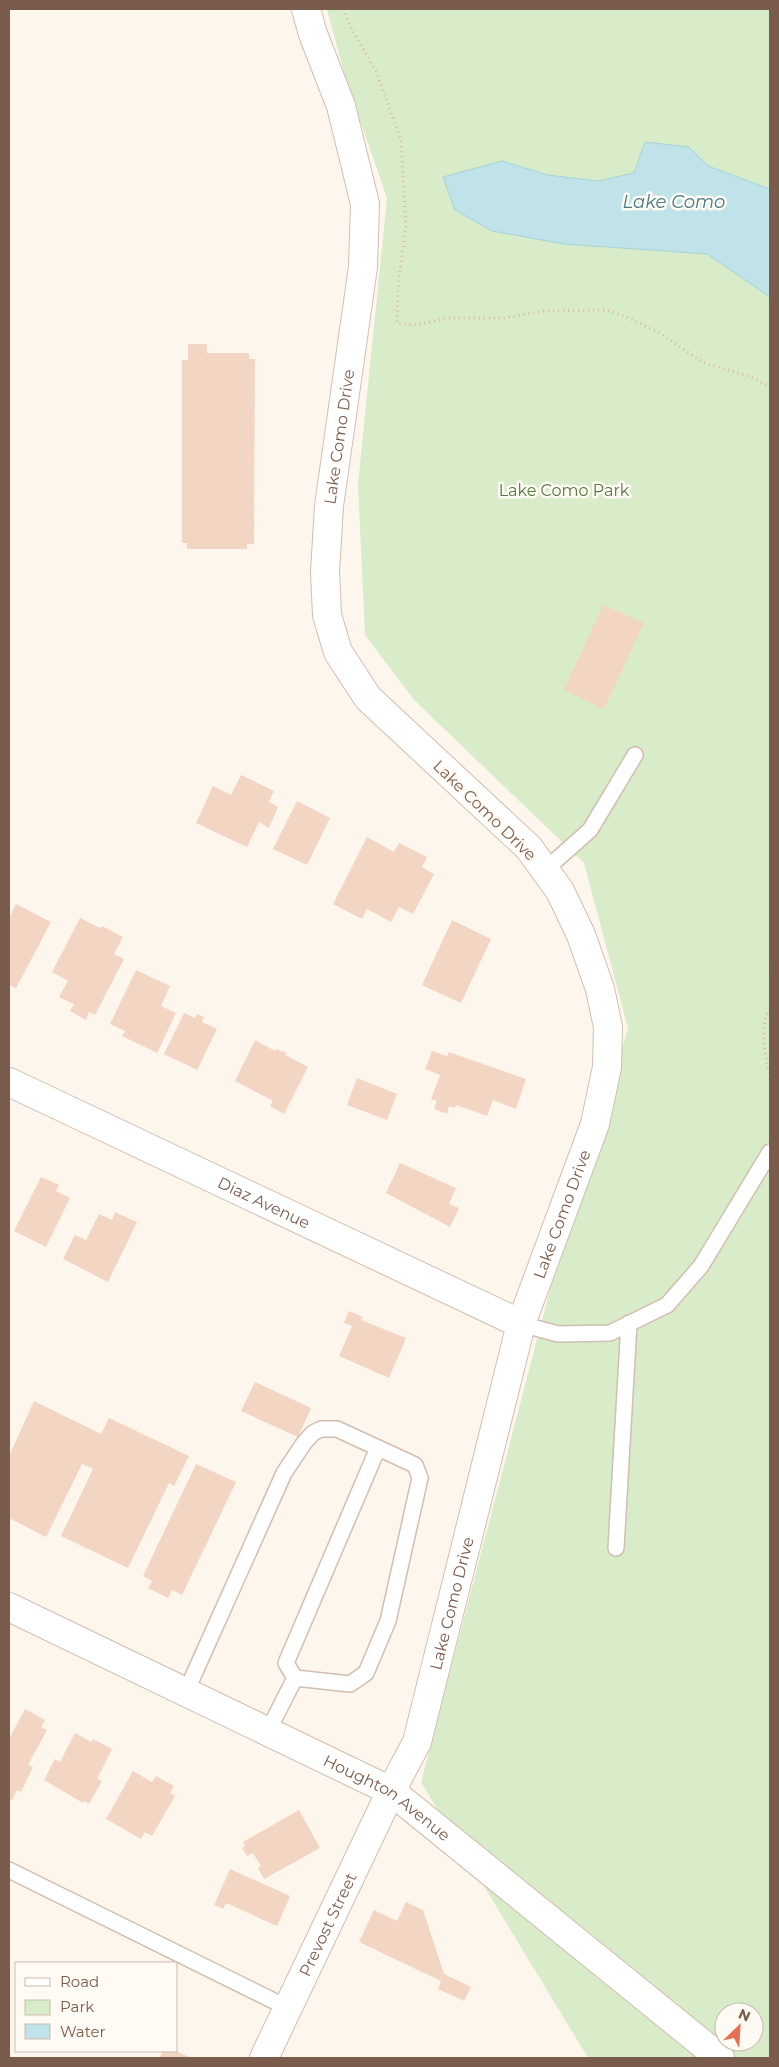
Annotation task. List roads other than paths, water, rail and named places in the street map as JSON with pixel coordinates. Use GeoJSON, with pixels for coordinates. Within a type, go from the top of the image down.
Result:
{"type":"FeatureCollection","features":[{"type":"Feature","properties":{"kind":"street","name":"Lake Como Drive"},"geometry":{"type":"LineString","coordinates":[[306,9],[341,106],[365,204],[363,267],[329,506],[325,572],[327,615],[338,652],[368,698],[529,848],[560,891],[581,935],[600,988],[608,1027],[608,1067],[595,1124],[521,1324],[417,1742],[391,1791]]}},
{"type":"Feature","properties":{"kind":"street","name":"Diaz Avenue"},"geometry":{"type":"LineString","coordinates":[[9,1082],[521,1324]]}},
{"type":"Feature","properties":{"kind":"street","name":"Houghton Avenue"},"geometry":{"type":"LineString","coordinates":[[9,1607],[391,1791],[720,2058]]}},
{"type":"Feature","properties":{"kind":"street","name":"Prevost Street"},"geometry":{"type":"LineString","coordinates":[[264,2058],[391,1791]]}},
{"type":"Feature","properties":{"kind":"lane"},"geometry":{"type":"LineString","coordinates":[[545,870],[590,830],[635,755]]}},
{"type":"Feature","properties":{"kind":"lane"},"geometry":{"type":"LineString","coordinates":[[521,1324],[558,1334],[610,1333],[667,1305],[701,1266],[770,1152]]}},
{"type":"Feature","properties":{"kind":"lane"},"geometry":{"type":"LineString","coordinates":[[616,1548],[629,1323]]}},
{"type":"Feature","properties":{"kind":"lane"},"geometry":{"type":"LineString","coordinates":[[186,1692],[284,1473],[313,1433],[321,1430],[337,1429],[415,1465],[420,1478],[388,1621],[366,1673],[350,1684],[295,1678]]}},
{"type":"Feature","properties":{"kind":"lane"},"geometry":{"type":"LineString","coordinates":[[295,1678],[286,1663],[378,1448]]}},
{"type":"Feature","properties":{"kind":"lane"},"geometry":{"type":"LineString","coordinates":[[268,1732],[295,1678]]}},
{"type":"Feature","properties":{"kind":"lane"},"geometry":{"type":"LineString","coordinates":[[9,1870],[288,2008]]}},
{"type":"Feature","properties":{"kind":"water","name":"Lake Como"},"geometry":{"type":"Polygon","coordinates":[[[645,142],[689,147],[708,166],[770,189],[770,297],[707,254],[564,244],[492,231],[455,210],[443,177],[502,161],[548,175],[598,181],[634,173],[645,142]]]}},
{"type":"Feature","properties":{"kind":"park label","name":"Lake Como Park"},"geometry":{"type":"Point","coordinates":[564,490]}}]}
